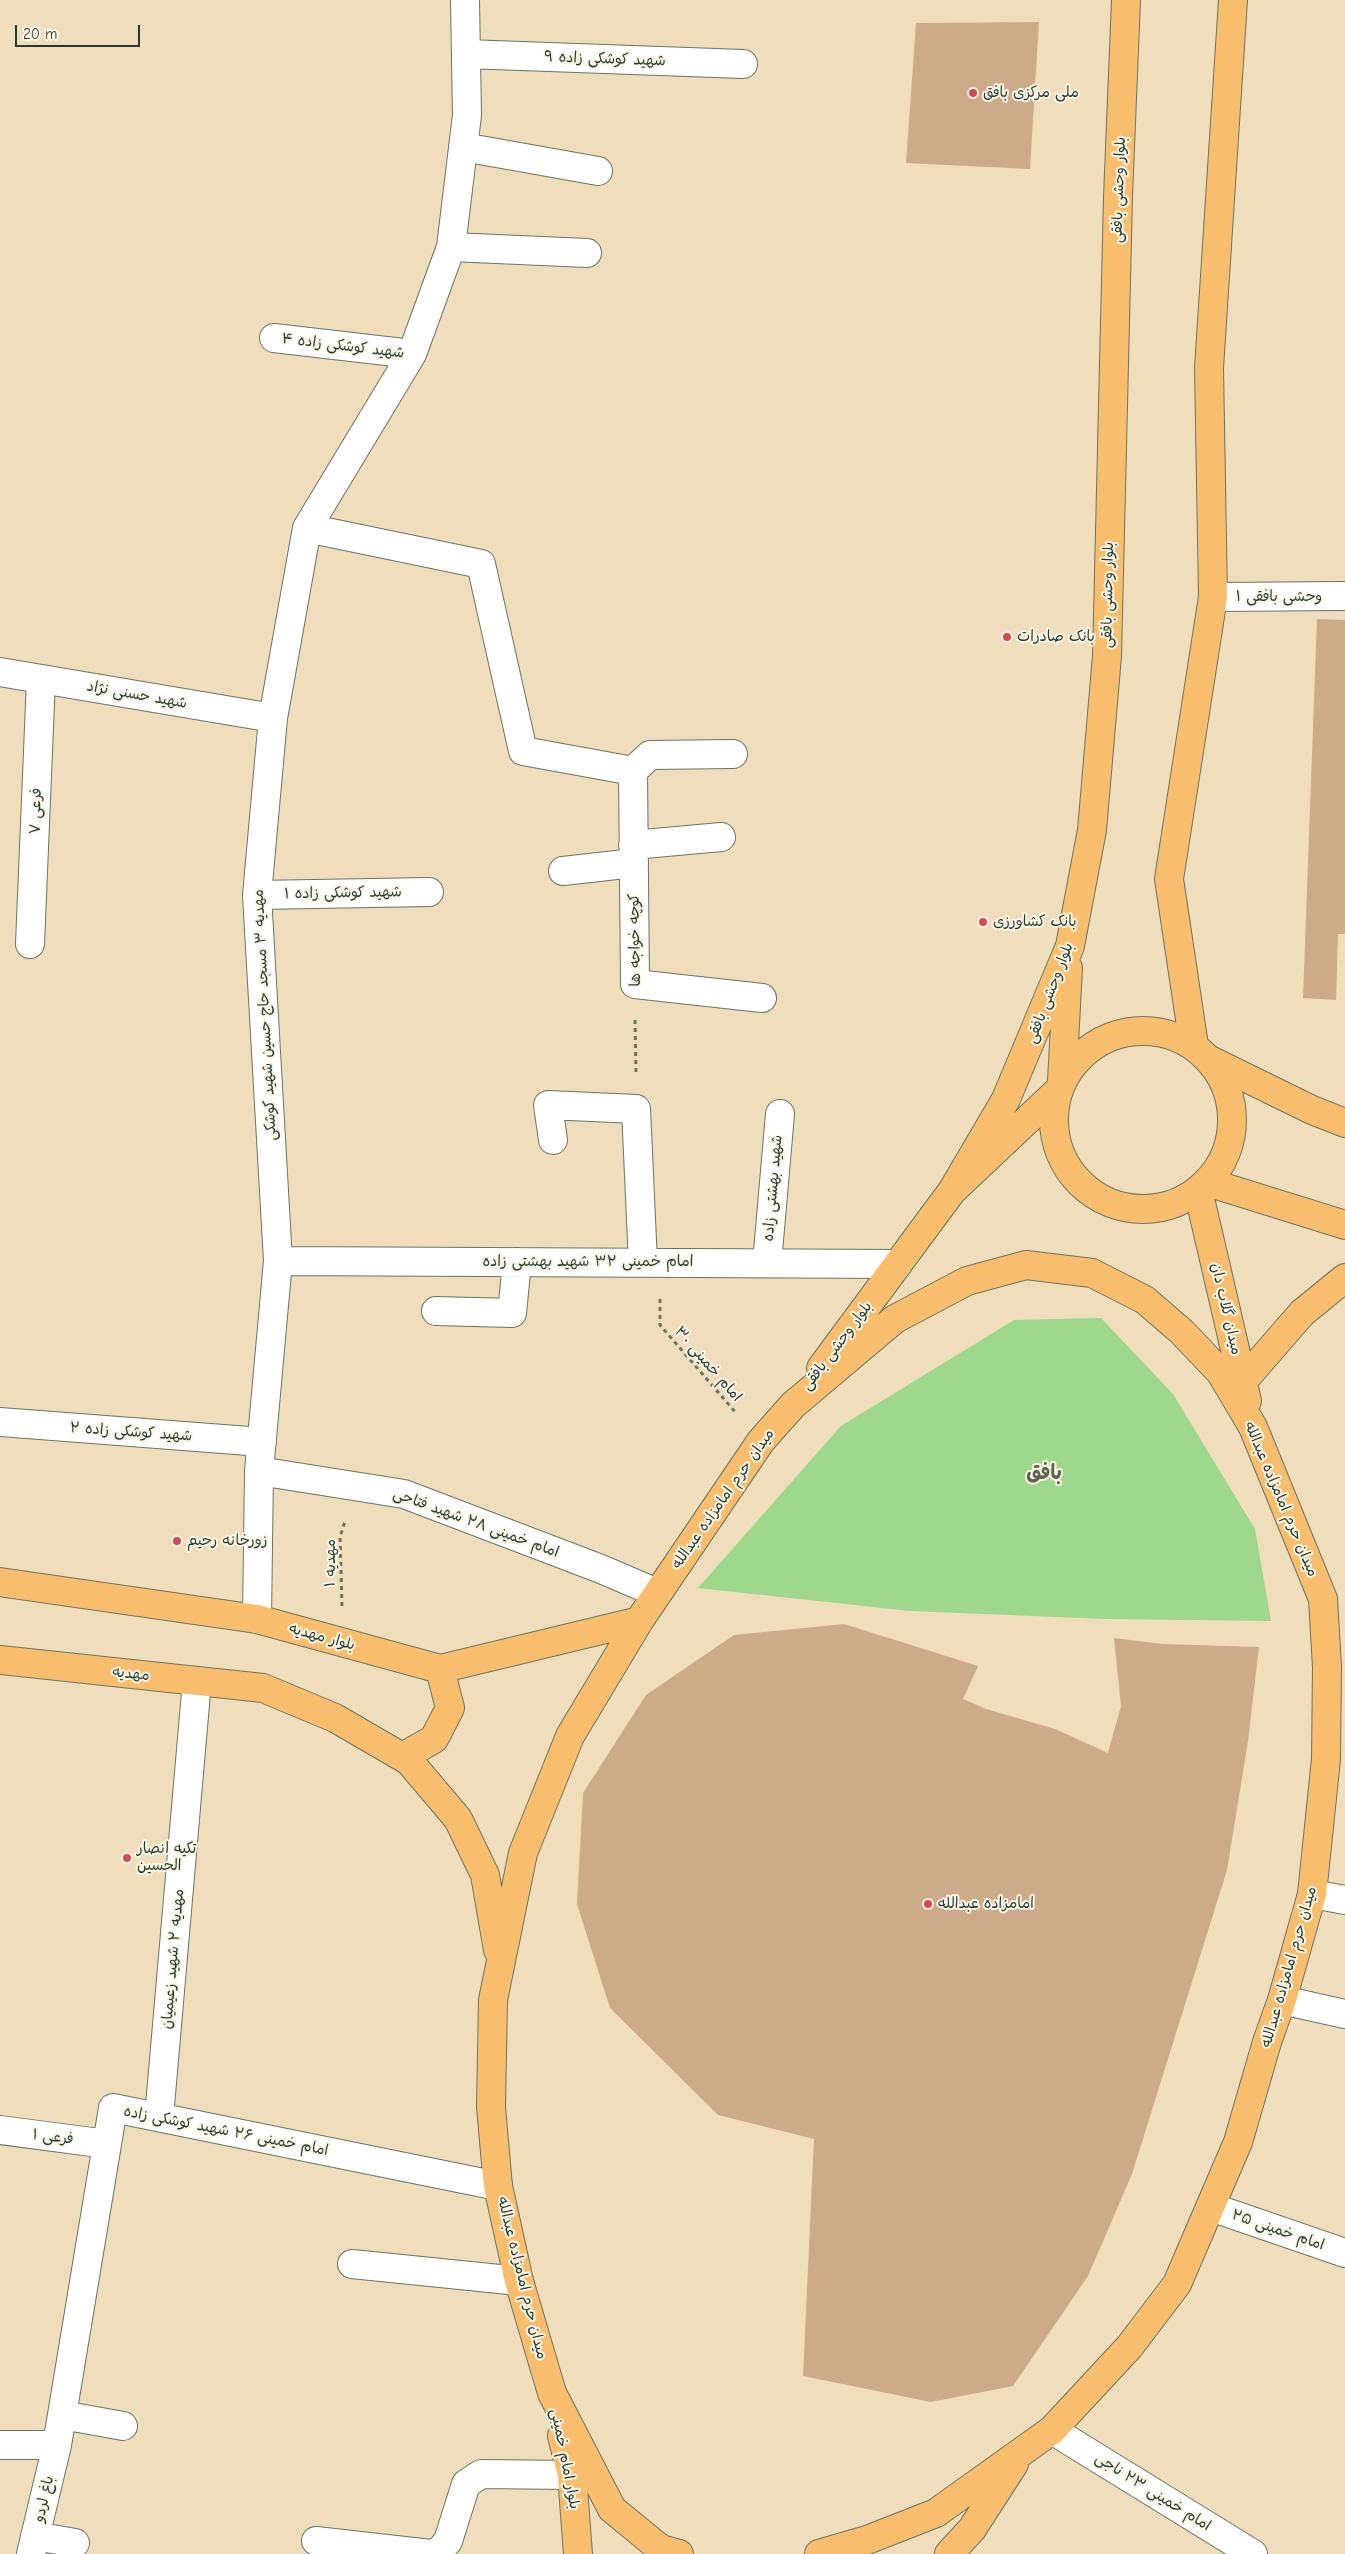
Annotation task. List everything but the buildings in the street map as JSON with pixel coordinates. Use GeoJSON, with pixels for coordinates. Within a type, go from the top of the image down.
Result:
{"type":"FeatureCollection","features":[{"type":"Feature","properties":{"kind":"main road","name":"بلوار وحشی بافقی"},"geometry":{"type":"LineString","coordinates":[[793,1405],[952,1190],[1006,1099],[1070,946],[1092,830],[1107,656],[1118,196],[1126,0]]}},
{"type":"Feature","properties":{"kind":"main road"},"geometry":{"type":"LineString","coordinates":[[1070,946],[1060,1086],[1053,1120],[1057,1148],[1070,1173],[1091,1193],[1117,1206],[1145,1210],[1173,1204],[1202,1186],[1222,1161],[1231,1134],[1231,1108],[1223,1082],[1201,1053],[1169,878],[1213,597],[1209,368],[1233,0]]}},
{"type":"Feature","properties":{"kind":"main road"},"geometry":{"type":"LineString","coordinates":[[1060,1086],[1080,1056],[1106,1039],[1135,1031],[1166,1034],[1312,1110],[1345,1123]]}},
{"type":"Feature","properties":{"kind":"main road","name":"بلوار وحشی بافقی"},"geometry":{"type":"LineString","coordinates":[[952,1190],[1060,1086]]}},
{"type":"Feature","properties":{"kind":"main road"},"geometry":{"type":"LineString","coordinates":[[1202,1186],[1345,1225]]}},
{"type":"Feature","properties":{"kind":"main road","name":"میدان گلاب دان"},"geometry":{"type":"LineString","coordinates":[[1202,1186],[1253,1427]]}},
{"type":"Feature","properties":{"kind":"main road","name":"میدان حرم امامزاده عبدالله"},"geometry":{"type":"LineString","coordinates":[[679,2554],[661,2549],[612,2509],[552,2393],[519,2281],[498,2186],[491,2107],[493,2000],[523,1853],[570,1736],[639,1621],[761,1441],[793,1405],[895,1319],[967,1281],[1026,1265],[1092,1273],[1146,1300],[1182,1332],[1221,1373],[1253,1427],[1322,1599],[1326,1667],[1326,1759],[1312,1894],[1282,2000],[1267,2042],[1238,2142],[1177,2284],[1130,2346],[1052,2430],[936,2513],[867,2540],[819,2554]]}},
{"type":"Feature","properties":{"kind":"main road"},"geometry":{"type":"LineString","coordinates":[[1243,1381],[1302,1313],[1345,1278]]}},
{"type":"Feature","properties":{"kind":"main road","name":"بلوار مهدیه"},"geometry":{"type":"LineString","coordinates":[[0,1582],[257,1619],[440,1669],[639,1621]]}},
{"type":"Feature","properties":{"kind":"main road","name":"مهدیه"},"geometry":{"type":"LineString","coordinates":[[0,1660],[263,1688],[335,1718],[402,1757]]}},
{"type":"Feature","properties":{"kind":"main road"},"geometry":{"type":"LineString","coordinates":[[402,1757],[434,1739],[450,1708],[440,1669]]}},
{"type":"Feature","properties":{"kind":"main road"},"geometry":{"type":"LineString","coordinates":[[402,1757],[409,1761],[458,1819],[462,1827],[484,1875],[501,1966]]}},
{"type":"Feature","properties":{"kind":"main road","name":"بلوار امام خمینی"},"geometry":{"type":"LineString","coordinates":[[552,2393],[572,2475],[578,2554]]}},
{"type":"Feature","properties":{"kind":"main road"},"geometry":{"type":"LineString","coordinates":[[949,2554],[972,2530],[1021,2453]]}},
{"type":"Feature","properties":{"kind":"street","name":"مهدیه ۳ مسجد حاج حسین شهید کوشکی"},"geometry":{"type":"LineString","coordinates":[[257,1619],[259,1471],[278,1260],[257,895],[273,718],[307,528],[412,354],[451,247],[467,116],[466,0]]}},
{"type":"Feature","properties":{"kind":"street","name":"شهید کوشکی زاده ۹"},"geometry":{"type":"LineString","coordinates":[[466,54],[743,64]]}},
{"type":"Feature","properties":{"kind":"street"},"geometry":{"type":"LineString","coordinates":[[463,147],[598,171]]}},
{"type":"Feature","properties":{"kind":"street"},"geometry":{"type":"LineString","coordinates":[[451,247],[587,253]]}},
{"type":"Feature","properties":{"kind":"street","name":"شهید کوشکی زاده ۴"},"geometry":{"type":"LineString","coordinates":[[274,338],[412,354]]}},
{"type":"Feature","properties":{"kind":"street"},"geometry":{"type":"LineString","coordinates":[[307,528],[481,564],[523,751],[633,771],[650,755],[733,754]]}},
{"type":"Feature","properties":{"kind":"street","name":"وحشی بافقی ۱"},"geometry":{"type":"LineString","coordinates":[[1213,597],[1345,596]]}},
{"type":"Feature","properties":{"kind":"street","name":"شهید حسنی نژاد"},"geometry":{"type":"LineString","coordinates":[[0,672],[273,718]]}},
{"type":"Feature","properties":{"kind":"street","name":"فرعی ۷"},"geometry":{"type":"LineString","coordinates":[[30,944],[41,679]]}},
{"type":"Feature","properties":{"kind":"street","name":"کوچه خواجه ها"},"geometry":{"type":"LineString","coordinates":[[633,771],[635,984]]}},
{"type":"Feature","properties":{"kind":"street"},"geometry":{"type":"LineString","coordinates":[[563,871],[633,854],[721,837]]}},
{"type":"Feature","properties":{"kind":"street","name":"شهید کوشکی زاده ۱"},"geometry":{"type":"LineString","coordinates":[[257,895],[429,892]]}},
{"type":"Feature","properties":{"kind":"street"},"geometry":{"type":"LineString","coordinates":[[635,984],[762,998]]}},
{"type":"Feature","properties":{"kind":"street"},"geometry":{"type":"LineString","coordinates":[[553,1140],[548,1106],[636,1109],[652,1263]]}},
{"type":"Feature","properties":{"kind":"street","name":"شهید بهشتی زاده"},"geometry":{"type":"LineString","coordinates":[[766,1263],[780,1114]]}},
{"type":"Feature","properties":{"kind":"street","name":"امام خمینی ۳۲ شهید بهشتی زاده"},"geometry":{"type":"LineString","coordinates":[[278,1260],[898,1264]]}},
{"type":"Feature","properties":{"kind":"street"},"geometry":{"type":"LineString","coordinates":[[436,1311],[512,1313],[517,1262]]}},
{"type":"Feature","properties":{"kind":"street","name":"شهید کوشکی زاده ۲"},"geometry":{"type":"LineString","coordinates":[[0,1422],[262,1442]]}},
{"type":"Feature","properties":{"kind":"street","name":"امام خمینی ۲۸ شهید فتاحی"},"geometry":{"type":"LineString","coordinates":[[259,1471],[404,1494],[601,1569],[658,1593]]}},
{"type":"Feature","properties":{"kind":"street","name":"مهدیه ۲ شهید زعیمیان"},"geometry":{"type":"LineString","coordinates":[[159,2117],[197,1681]]}},
{"type":"Feature","properties":{"kind":"street"},"geometry":{"type":"LineString","coordinates":[[1312,1894],[1345,1900]]}},
{"type":"Feature","properties":{"kind":"street"},"geometry":{"type":"LineString","coordinates":[[1282,2000],[1345,2014]]}},
{"type":"Feature","properties":{"kind":"street","name":"امام خمینی ۲۶ شهید کوشکی زاده"},"geometry":{"type":"LineString","coordinates":[[57,2445],[113,2108],[498,2186]]}},
{"type":"Feature","properties":{"kind":"street","name":"فرعی ۱"},"geometry":{"type":"LineString","coordinates":[[0,2130],[107,2144]]}},
{"type":"Feature","properties":{"kind":"street","name":"امام خمینی ۲۵"},"geometry":{"type":"LineString","coordinates":[[1211,2207],[1345,2253]]}},
{"type":"Feature","properties":{"kind":"street"},"geometry":{"type":"LineString","coordinates":[[352,2264],[519,2281]]}},
{"type":"Feature","properties":{"kind":"street"},"geometry":{"type":"LineString","coordinates":[[62,2415],[123,2426]]}},
{"type":"Feature","properties":{"kind":"street","name":"امام خمینی ۲۳ ناجی"},"geometry":{"type":"LineString","coordinates":[[1052,2430],[1253,2554]]}},
{"type":"Feature","properties":{"kind":"street"},"geometry":{"type":"LineString","coordinates":[[0,2445],[57,2445]]}},
{"type":"Feature","properties":{"kind":"street","name":"باغ لردو"},"geometry":{"type":"LineString","coordinates":[[33,2545],[57,2445]]}},
{"type":"Feature","properties":{"kind":"street"},"geometry":{"type":"LineString","coordinates":[[437,2554],[448,2541],[466,2484],[481,2474],[572,2475]]}},
{"type":"Feature","properties":{"kind":"street"},"geometry":{"type":"LineString","coordinates":[[316,2541],[431,2554]]}},
{"type":"Feature","properties":{"kind":"street"},"geometry":{"type":"LineString","coordinates":[[33,2545],[75,2543]]}},
{"type":"Feature","properties":{"kind":"path","name":"کوچه خواجه ها"},"geometry":{"type":"LineString","coordinates":[[635,984],[636,1109]]}},
{"type":"Feature","properties":{"kind":"path","name":"امام خمینی ۳۰"},"geometry":{"type":"LineString","coordinates":[[652,1263],[660,1325],[761,1441]]}},
{"type":"Feature","properties":{"kind":"path","name":"مهدیه ۱"},"geometry":{"type":"LineString","coordinates":[[343,1642],[340,1537],[355,1486]]}},
{"type":"Feature","properties":{"kind":"green space"},"geometry":{"type":"Polygon","coordinates":[[[1101,1318],[1173,1394],[1255,1529],[1271,1621],[1107,1619],[910,1611],[698,1588],[841,1426],[1014,1320],[1101,1318]]]}},
{"type":"Feature","properties":{"kind":"place","name":"ملی مرکزی بافق"},"geometry":{"type":"Point","coordinates":[973,93]}},
{"type":"Feature","properties":{"kind":"place","name":"بانک صادرات"},"geometry":{"type":"Point","coordinates":[1007,637]}},
{"type":"Feature","properties":{"kind":"place","name":"بانک کشاورزی"},"geometry":{"type":"Point","coordinates":[983,922]}},
{"type":"Feature","properties":{"kind":"place","name":"زورخانه رحیم"},"geometry":{"type":"Point","coordinates":[177,1541]}},
{"type":"Feature","properties":{"kind":"place","name":"تکیه انصار الحسین"},"geometry":{"type":"Point","coordinates":[127,1858]}},
{"type":"Feature","properties":{"kind":"place","name":"امامزاده عبدالله"},"geometry":{"type":"Point","coordinates":[928,1904]}},
{"type":"Feature","properties":{"kind":"district","name":"بافق"},"geometry":{"type":"Point","coordinates":[1044,1473]}}]}
